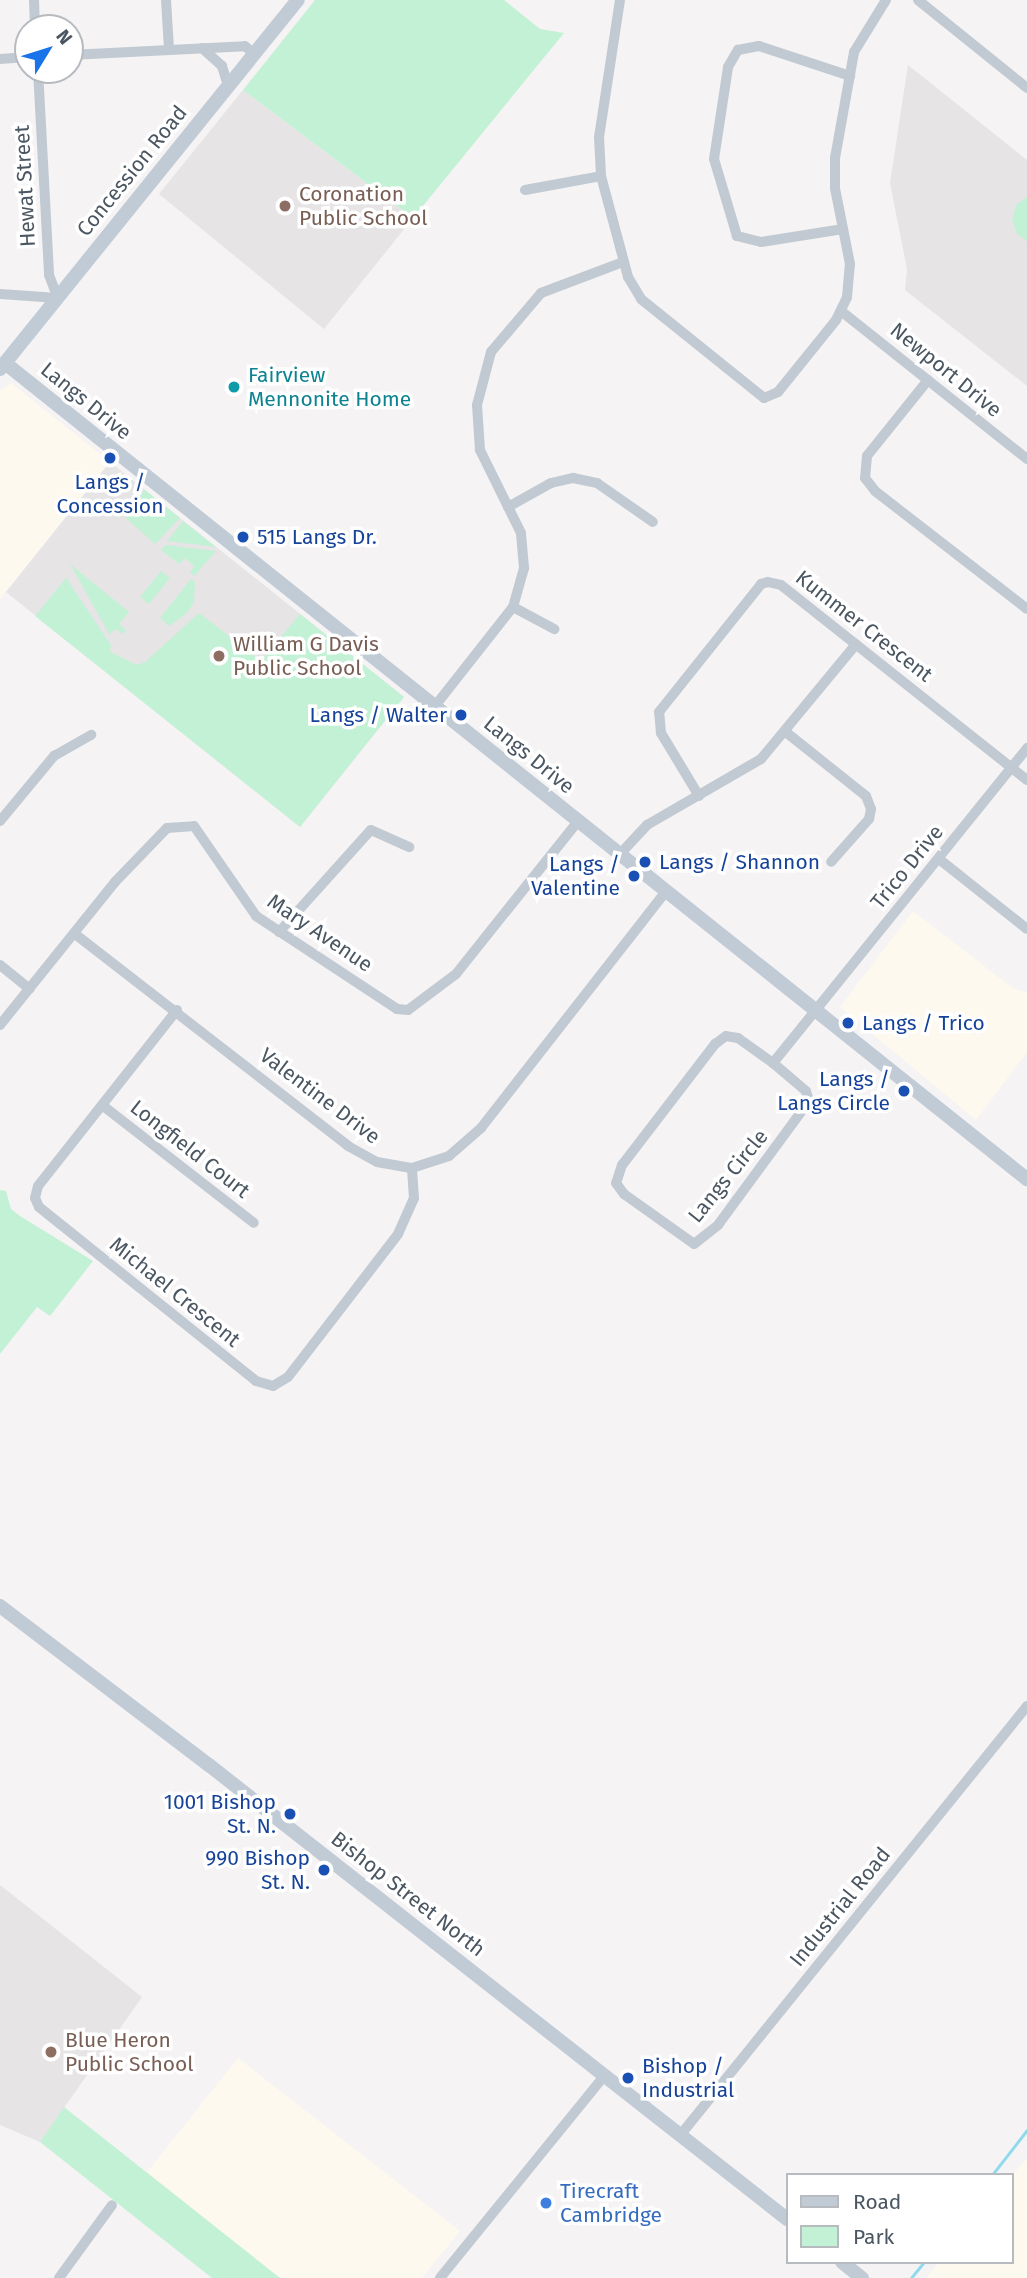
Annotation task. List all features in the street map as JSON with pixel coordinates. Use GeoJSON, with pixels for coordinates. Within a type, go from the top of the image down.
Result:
{"type":"FeatureCollection","features":[{"type":"Feature","properties":{"kind":"main road","name":"Concession Road"},"geometry":{"type":"LineString","coordinates":[[3,366],[298,0]]}},
{"type":"Feature","properties":{"kind":"main road","name":"Langs Drive"},"geometry":{"type":"LineString","coordinates":[[3,366],[435,706],[1027,1179]]}},
{"type":"Feature","properties":{"kind":"main road","name":"Bishop Street North"},"geometry":{"type":"LineString","coordinates":[[0,1606],[682,2133],[786,2218]]}},
{"type":"Feature","properties":{"kind":"main road"},"geometry":{"type":"LineString","coordinates":[[844,2264],[862,2278]]}},
{"type":"Feature","properties":{"kind":"street"},"geometry":{"type":"LineString","coordinates":[[166,0],[169,49]]}},
{"type":"Feature","properties":{"kind":"street"},"geometry":{"type":"LineString","coordinates":[[620,0],[599,137],[601,176],[623,262],[641,299],[764,398],[778,392],[841,311],[851,281],[834,171],[850,76],[861,36],[886,0]]}},
{"type":"Feature","properties":{"kind":"street"},"geometry":{"type":"LineString","coordinates":[[918,0],[1027,88]]}},
{"type":"Feature","properties":{"kind":"street"},"geometry":{"type":"LineString","coordinates":[[842,229],[761,242],[737,236],[714,159],[728,67],[738,50],[759,46],[850,76]]}},
{"type":"Feature","properties":{"kind":"street"},"geometry":{"type":"LineString","coordinates":[[84,54],[245,47],[254,54]]}},
{"type":"Feature","properties":{"kind":"street"},"geometry":{"type":"LineString","coordinates":[[202,48],[222,66],[228,86]]}},
{"type":"Feature","properties":{"kind":"street","name":"Hewat Street"},"geometry":{"type":"LineString","coordinates":[[39,84],[49,275],[58,298]]}},
{"type":"Feature","properties":{"kind":"street"},"geometry":{"type":"LineString","coordinates":[[525,190],[601,176]]}},
{"type":"Feature","properties":{"kind":"street"},"geometry":{"type":"LineString","coordinates":[[435,706],[513,607],[524,551],[508,507],[485,464],[476,421],[491,352],[541,293],[623,262]]}},
{"type":"Feature","properties":{"kind":"street"},"geometry":{"type":"LineString","coordinates":[[0,294],[58,298]]}},
{"type":"Feature","properties":{"kind":"street","name":"Newport Drive"},"geometry":{"type":"LineString","coordinates":[[841,311],[1027,459]]}},
{"type":"Feature","properties":{"kind":"street"},"geometry":{"type":"LineString","coordinates":[[928,380],[867,456],[865,478],[875,491],[1027,609]]}},
{"type":"Feature","properties":{"kind":"street"},"geometry":{"type":"LineString","coordinates":[[508,507],[551,483],[573,478],[597,482],[653,522]]}},
{"type":"Feature","properties":{"kind":"street","name":"Kummer Crescent"},"geometry":{"type":"LineString","coordinates":[[699,796],[661,733],[659,712],[761,584],[781,585],[1027,780]]}},
{"type":"Feature","properties":{"kind":"street"},"geometry":{"type":"LineString","coordinates":[[513,607],[554,629]]}},
{"type":"Feature","properties":{"kind":"street"},"geometry":{"type":"LineString","coordinates":[[620,854],[647,825],[748,769],[787,733],[856,644]]}},
{"type":"Feature","properties":{"kind":"street"},"geometry":{"type":"LineString","coordinates":[[787,733],[866,796],[871,809],[869,819],[831,862]]}},
{"type":"Feature","properties":{"kind":"street"},"geometry":{"type":"LineString","coordinates":[[0,821],[54,756],[91,735]]}},
{"type":"Feature","properties":{"kind":"street","name":"Trico Drive"},"geometry":{"type":"LineString","coordinates":[[817,1011],[1027,748]]}},
{"type":"Feature","properties":{"kind":"street","name":"Mary Avenue"},"geometry":{"type":"LineString","coordinates":[[0,1026],[141,855],[167,828],[181,824],[201,833],[240,898],[279,932],[397,1009],[408,1010],[456,974],[578,821]]}},
{"type":"Feature","properties":{"kind":"street"},"geometry":{"type":"LineString","coordinates":[[279,932],[371,830],[409,847]]}},
{"type":"Feature","properties":{"kind":"street"},"geometry":{"type":"LineString","coordinates":[[939,859],[1027,929]]}},
{"type":"Feature","properties":{"kind":"street","name":"Valentine Drive"},"geometry":{"type":"LineString","coordinates":[[75,934],[177,1010],[348,1146],[377,1162],[412,1168],[449,1156],[481,1128],[666,891]]}},
{"type":"Feature","properties":{"kind":"street"},"geometry":{"type":"LineString","coordinates":[[0,965],[30,989]]}},
{"type":"Feature","properties":{"kind":"street","name":"Michael Crescent"},"geometry":{"type":"LineString","coordinates":[[177,1010],[38,1186],[39,1208],[263,1385],[273,1386],[288,1377],[398,1234],[414,1198],[412,1168]]}},
{"type":"Feature","properties":{"kind":"street"},"geometry":{"type":"LineString","coordinates":[[773,1063],[817,1011]]}},
{"type":"Feature","properties":{"kind":"street","name":"Langs Circle"},"geometry":{"type":"LineString","coordinates":[[726,1036],[738,1038],[773,1063],[806,1091],[809,1101],[706,1238],[694,1244],[685,1240],[624,1194],[616,1183],[622,1165],[715,1044],[726,1036]]}},
{"type":"Feature","properties":{"kind":"street","name":"Longfield Court"},"geometry":{"type":"LineString","coordinates":[[102,1105],[254,1223]]}},
{"type":"Feature","properties":{"kind":"street","name":"Industrial Road"},"geometry":{"type":"LineString","coordinates":[[682,2133],[1027,1706]]}},
{"type":"Feature","properties":{"kind":"street"},"geometry":{"type":"LineString","coordinates":[[440,2278],[605,2075]]}},
{"type":"Feature","properties":{"kind":"street"},"geometry":{"type":"LineString","coordinates":[[59,2278],[112,2205]]}},
{"type":"Feature","properties":{"kind":"shaded area"},"geometry":{"type":"Polygon","coordinates":[[[908,65],[1027,160],[1027,386],[905,290],[907,269],[890,183],[908,65]]]}},
{"type":"Feature","properties":{"kind":"shaded area","name":"Coronation Public School"},"geometry":{"type":"Polygon","coordinates":[[[243,90],[413,218],[324,329],[159,194],[243,90]]]}},
{"type":"Feature","properties":{"kind":"shaded area"},"geometry":{"type":"Polygon","coordinates":[[[11,383],[110,462],[0,599],[0,391],[11,383]]]}},
{"type":"Feature","properties":{"kind":"shaded area","name":"William G Davis Public School"},"geometry":{"type":"Polygon","coordinates":[[[110,462],[404,697],[300,827],[6,592],[110,462]]]}},
{"type":"Feature","properties":{"kind":"shaded area"},"geometry":{"type":"Polygon","coordinates":[[[913,911],[1014,989],[1027,992],[1027,1052],[976,1120],[840,1007],[913,911]]]}},
{"type":"Feature","properties":{"kind":"shaded area","name":"Blue Heron Public School"},"geometry":{"type":"Polygon","coordinates":[[[0,1885],[142,1997],[40,2142],[0,2125],[0,1885]]]}},
{"type":"Feature","properties":{"kind":"shaded area"},"geometry":{"type":"Polygon","coordinates":[[[238,2058],[460,2231],[422,2278],[280,2278],[147,2172],[238,2058]]]}},
{"type":"Feature","properties":{"kind":"shaded area"},"geometry":{"type":"Polygon","coordinates":[[[1027,2158],[1027,2278],[926,2278],[937,2264],[1013,2264],[1013,2174],[1027,2158]]]}},
{"type":"Feature","properties":{"kind":"green space"},"geometry":{"type":"Polygon","coordinates":[[[315,0],[504,0],[540,29],[564,33],[413,218],[243,90],[315,0]]]}},
{"type":"Feature","properties":{"kind":"green space"},"geometry":{"type":"Polygon","coordinates":[[[1027,197],[1027,241],[1017,234],[1012,220],[1016,205],[1027,197]]]}},
{"type":"Feature","properties":{"kind":"green space"},"geometry":{"type":"Polygon","coordinates":[[[145,490],[180,518],[155,544],[126,518],[131,505],[145,490]]]}},
{"type":"Feature","properties":{"kind":"green space"},"geometry":{"type":"Polygon","coordinates":[[[183,521],[216,547],[167,541],[183,521]]]}},
{"type":"Feature","properties":{"kind":"green space"},"geometry":{"type":"Polygon","coordinates":[[[166,545],[216,551],[194,576],[190,572],[194,566],[185,558],[179,564],[161,550],[166,545]]]}},
{"type":"Feature","properties":{"kind":"green space"},"geometry":{"type":"Polygon","coordinates":[[[70,564],[129,612],[119,624],[126,630],[123,634],[116,629],[109,634],[70,564]]]}},
{"type":"Feature","properties":{"kind":"green space"},"geometry":{"type":"Polygon","coordinates":[[[161,571],[170,578],[149,604],[140,597],[161,571]]]}},
{"type":"Feature","properties":{"kind":"green space"},"geometry":{"type":"Polygon","coordinates":[[[66,578],[111,645],[110,652],[137,665],[145,662],[199,613],[269,667],[263,658],[300,614],[404,697],[300,827],[35,616],[66,578]]]}},
{"type":"Feature","properties":{"kind":"green space"},"geometry":{"type":"Polygon","coordinates":[[[191,579],[195,582],[194,602],[186,614],[169,626],[160,618],[191,579]]]}},
{"type":"Feature","properties":{"kind":"green space"},"geometry":{"type":"Polygon","coordinates":[[[0,1190],[6,1191],[11,1209],[20,1216],[93,1261],[50,1316],[37,1307],[0,1354],[0,1190]]]}},
{"type":"Feature","properties":{"kind":"green space"},"geometry":{"type":"Polygon","coordinates":[[[64,2107],[280,2278],[212,2278],[40,2142],[64,2107]]]}},
{"type":"Feature","properties":{"kind":"waterway"},"geometry":{"type":"LineString","coordinates":[[994,2173],[1027,2130]]}},
{"type":"Feature","properties":{"kind":"waterway"},"geometry":{"type":"LineString","coordinates":[[911,2278],[922,2264]]}},
{"type":"Feature","properties":{"kind":"place","name":"Coronation Public School"},"geometry":{"type":"Point","coordinates":[285,206]}},
{"type":"Feature","properties":{"kind":"place","name":"Fairview Mennonite Home"},"geometry":{"type":"Point","coordinates":[234,387]}},
{"type":"Feature","properties":{"kind":"place","name":"Langs / Concession"},"geometry":{"type":"Point","coordinates":[110,458]}},
{"type":"Feature","properties":{"kind":"place","name":"515 Langs Dr."},"geometry":{"type":"Point","coordinates":[243,537]}},
{"type":"Feature","properties":{"kind":"place","name":"William G Davis Public School"},"geometry":{"type":"Point","coordinates":[219,656]}},
{"type":"Feature","properties":{"kind":"place","name":"Langs / Walter"},"geometry":{"type":"Point","coordinates":[461,715]}},
{"type":"Feature","properties":{"kind":"place","name":"Langs / Shannon"},"geometry":{"type":"Point","coordinates":[645,862]}},
{"type":"Feature","properties":{"kind":"place","name":"Langs / Valentine"},"geometry":{"type":"Point","coordinates":[634,876]}},
{"type":"Feature","properties":{"kind":"place","name":"Langs / Trico"},"geometry":{"type":"Point","coordinates":[848,1023]}},
{"type":"Feature","properties":{"kind":"place","name":"Langs / Langs Circle"},"geometry":{"type":"Point","coordinates":[904,1091]}},
{"type":"Feature","properties":{"kind":"place","name":"1001 Bishop St. N."},"geometry":{"type":"Point","coordinates":[290,1814]}},
{"type":"Feature","properties":{"kind":"place","name":"990 Bishop St. N."},"geometry":{"type":"Point","coordinates":[324,1870]}},
{"type":"Feature","properties":{"kind":"place","name":"Blue Heron Public School"},"geometry":{"type":"Point","coordinates":[51,2052]}},
{"type":"Feature","properties":{"kind":"place","name":"Bishop / Industrial"},"geometry":{"type":"Point","coordinates":[628,2078]}},
{"type":"Feature","properties":{"kind":"place","name":"Tirecraft Cambridge"},"geometry":{"type":"Point","coordinates":[546,2203]}}]}
